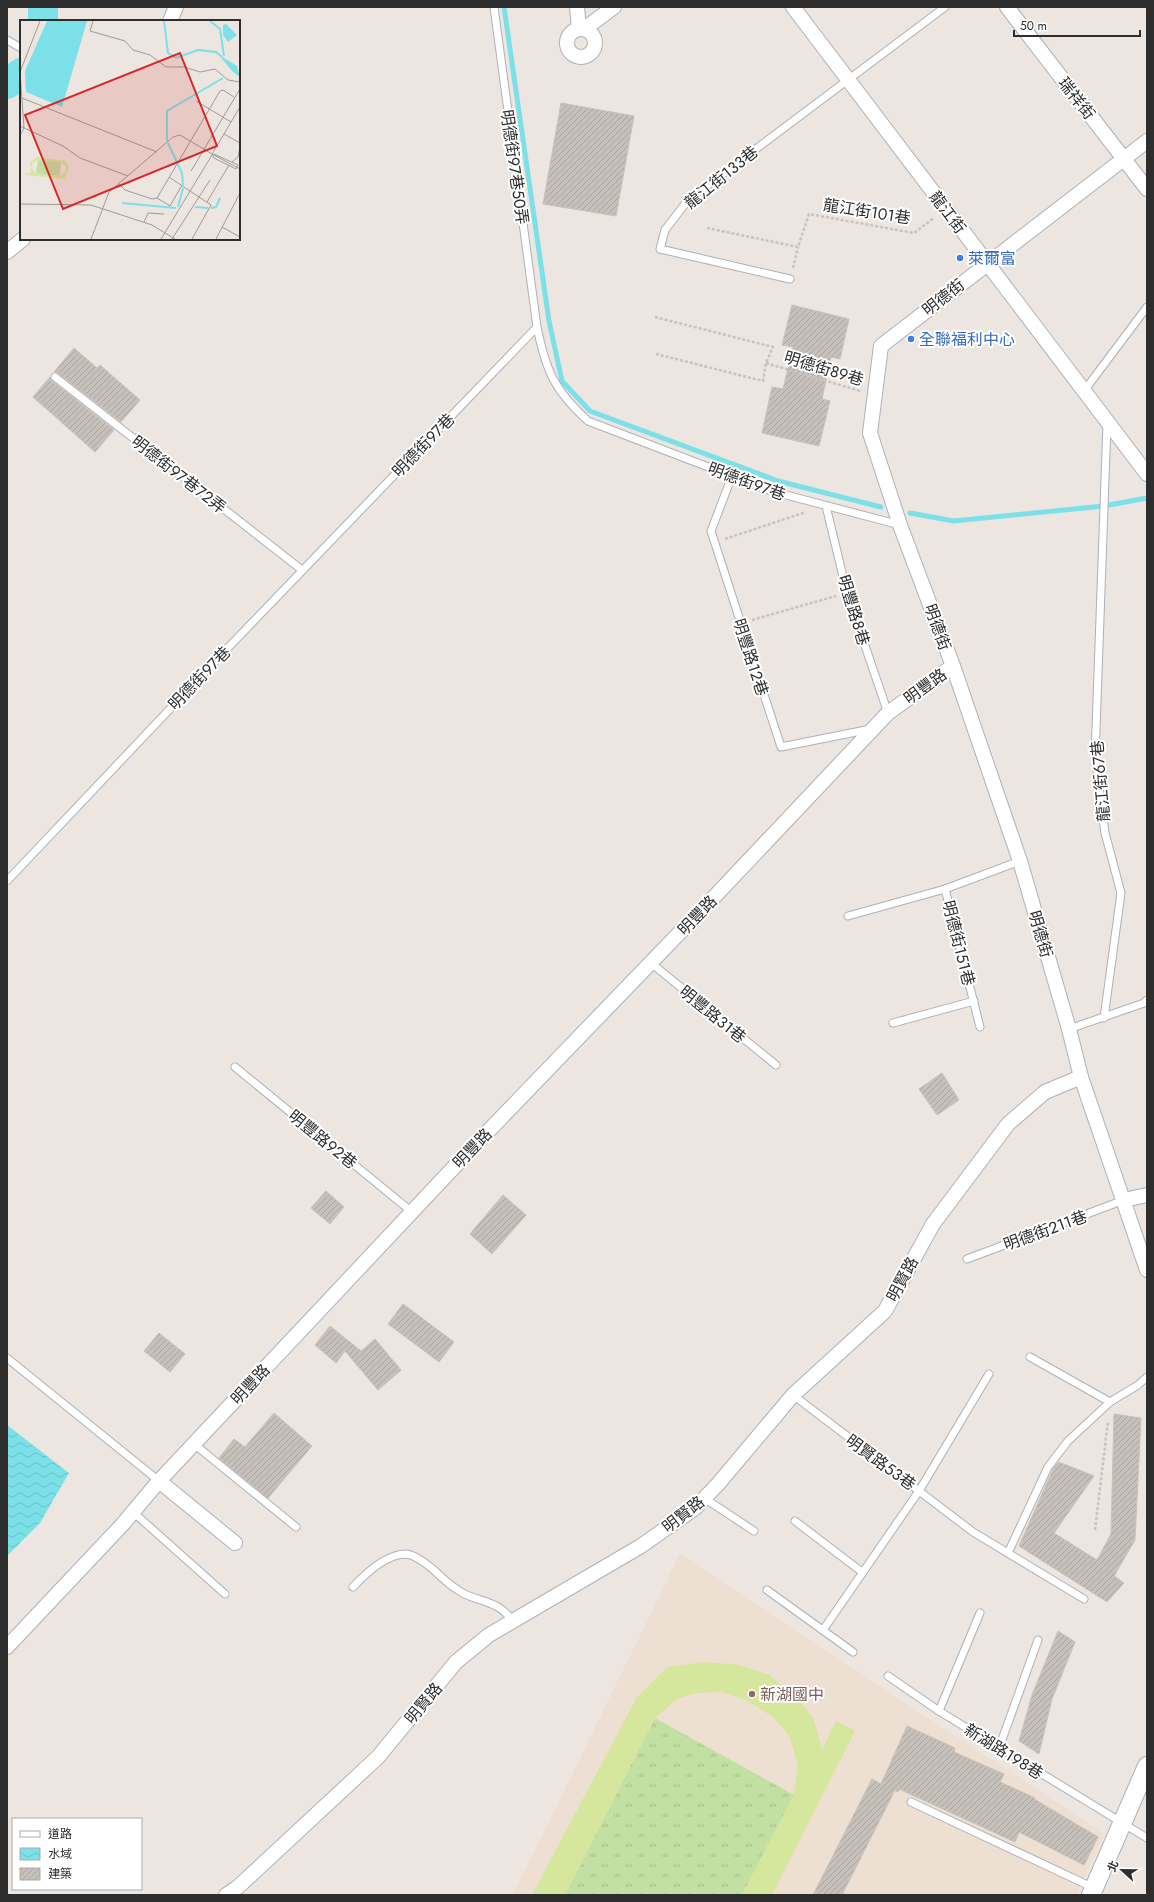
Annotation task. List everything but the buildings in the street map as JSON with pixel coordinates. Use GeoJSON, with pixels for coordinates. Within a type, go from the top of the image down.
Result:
{"type":"FeatureCollection","features":[{"type":"Feature","properties":{"kind":"street"},"geometry":{"type":"LineString","coordinates":[[170,20],[176,7]]}},
{"type":"Feature","properties":{"kind":"street"},"geometry":{"type":"LineString","coordinates":[[577,7],[581,29],[614,7]]}},
{"type":"Feature","properties":{"kind":"street","name":"龍江街"},"geometry":{"type":"LineString","coordinates":[[793,7],[1147,474]]}},
{"type":"Feature","properties":{"kind":"street","name":"瑞祥街"},"geometry":{"type":"LineString","coordinates":[[1007,7],[1147,189]]}},
{"type":"Feature","properties":{"kind":"street","name":"明德街"},"geometry":{"type":"LineString","coordinates":[[1147,141],[881,346],[870,433],[900,525],[953,666],[1020,861],[1069,1028],[1081,1076],[1147,1270]]}},
{"type":"Feature","properties":{"kind":"street"},"geometry":{"type":"LineString","coordinates":[[7,252],[22,240]]}},
{"type":"Feature","properties":{"kind":"street","name":"明豐路"},"geometry":{"type":"LineString","coordinates":[[7,1647],[133,1512],[194,1444],[412,1212],[888,714],[953,666]]}},
{"type":"Feature","properties":{"kind":"street","name":"明賢路"},"geometry":{"type":"LineString","coordinates":[[226,1895],[238,1887],[378,1757],[456,1662],[488,1635],[641,1546],[695,1508],[793,1395],[885,1311],[933,1224],[1008,1124],[1045,1092],[1081,1076]]}},
{"type":"Feature","properties":{"kind":"street"},"geometry":{"type":"LineString","coordinates":[[1124,1200],[1147,1195]]}},
{"type":"Feature","properties":{"kind":"street"},"geometry":{"type":"LineString","coordinates":[[159,1482],[235,1543]]}},
{"type":"Feature","properties":{"kind":"street"},"geometry":{"type":"LineString","coordinates":[[1092,1892],[1147,1766]]}},
{"type":"Feature","properties":{"kind":"lane","name":"明德街97巷50弄"},"geometry":{"type":"LineString","coordinates":[[494,7],[537,327]]}},
{"type":"Feature","properties":{"kind":"lane"},"geometry":{"type":"LineString","coordinates":[[848,79],[945,7]]}},
{"type":"Feature","properties":{"kind":"lane"},"geometry":{"type":"LineString","coordinates":[[7,40],[20,47]]}},
{"type":"Feature","properties":{"kind":"lane","name":"龍江街133巷"},"geometry":{"type":"LineString","coordinates":[[790,280],[660,249],[666,230],[688,200],[848,79]]}},
{"type":"Feature","properties":{"kind":"lane"},"geometry":{"type":"LineString","coordinates":[[1084,391],[1147,306]]}},
{"type":"Feature","properties":{"kind":"lane","name":"明德街97巷"},"geometry":{"type":"LineString","coordinates":[[537,327],[544,359],[556,385],[568,403],[588,421],[770,491],[900,525]]}},
{"type":"Feature","properties":{"kind":"lane","name":"明德街97巷"},"geometry":{"type":"LineString","coordinates":[[7,881],[302,570],[537,327]]}},
{"type":"Feature","properties":{"kind":"lane","name":"明德街97巷72弄"},"geometry":{"type":"LineString","coordinates":[[55,377],[302,570]]}},
{"type":"Feature","properties":{"kind":"lane","name":"龍江街67巷"},"geometry":{"type":"LineString","coordinates":[[1104,1018],[1121,893],[1105,833],[1095,756],[1107,422]]}},
{"type":"Feature","properties":{"kind":"lane","name":"明豐路12巷"},"geometry":{"type":"LineString","coordinates":[[732,476],[712,531],[781,746],[876,728]]}},
{"type":"Feature","properties":{"kind":"lane","name":"明豐路8巷"},"geometry":{"type":"LineString","coordinates":[[826,506],[847,593],[888,714]]}},
{"type":"Feature","properties":{"kind":"lane","name":"明德街151巷"},"geometry":{"type":"LineString","coordinates":[[980,1028],[945,889],[1020,861]]}},
{"type":"Feature","properties":{"kind":"lane"},"geometry":{"type":"LineString","coordinates":[[848,916],[945,889]]}},
{"type":"Feature","properties":{"kind":"lane","name":"明豐路31巷"},"geometry":{"type":"LineString","coordinates":[[651,963],[776,1065]]}},
{"type":"Feature","properties":{"kind":"lane"},"geometry":{"type":"LineString","coordinates":[[893,1023],[974,1001]]}},
{"type":"Feature","properties":{"kind":"lane"},"geometry":{"type":"LineString","coordinates":[[1069,1028],[1104,1018],[1146,1003]]}},
{"type":"Feature","properties":{"kind":"lane","name":"明豐路92巷"},"geometry":{"type":"LineString","coordinates":[[235,1067],[412,1212]]}},
{"type":"Feature","properties":{"kind":"lane","name":"明德街211巷"},"geometry":{"type":"LineString","coordinates":[[967,1259],[1124,1200]]}},
{"type":"Feature","properties":{"kind":"lane"},"geometry":{"type":"LineString","coordinates":[[1030,1357],[1110,1402]]}},
{"type":"Feature","properties":{"kind":"lane"},"geometry":{"type":"LineString","coordinates":[[7,1358],[159,1482]]}},
{"type":"Feature","properties":{"kind":"lane","name":"明賢路53巷"},"geometry":{"type":"LineString","coordinates":[[793,1395],[919,1491],[989,1374]]}},
{"type":"Feature","properties":{"kind":"lane"},"geometry":{"type":"LineString","coordinates":[[1008,1554],[1048,1467],[1068,1441],[1110,1402],[1138,1386],[1147,1377]]}},
{"type":"Feature","properties":{"kind":"lane"},"geometry":{"type":"LineString","coordinates":[[194,1444],[296,1527]]}},
{"type":"Feature","properties":{"kind":"lane"},"geometry":{"type":"LineString","coordinates":[[823,1630],[919,1491],[973,1532],[1084,1599]]}},
{"type":"Feature","properties":{"kind":"lane"},"geometry":{"type":"LineString","coordinates":[[704,1498],[754,1531]]}},
{"type":"Feature","properties":{"kind":"lane"},"geometry":{"type":"LineString","coordinates":[[133,1512],[225,1594]]}},
{"type":"Feature","properties":{"kind":"lane"},"geometry":{"type":"LineString","coordinates":[[795,1521],[862,1572]]}},
{"type":"Feature","properties":{"kind":"lane"},"geometry":{"type":"LineString","coordinates":[[353,1587],[362,1577],[386,1560],[395,1556],[408,1554],[428,1565],[441,1578],[461,1592],[474,1599],[498,1607],[514,1621]]}},
{"type":"Feature","properties":{"kind":"lane"},"geometry":{"type":"LineString","coordinates":[[767,1590],[853,1652]]}},
{"type":"Feature","properties":{"kind":"lane"},"geometry":{"type":"LineString","coordinates":[[939,1711],[980,1613]]}},
{"type":"Feature","properties":{"kind":"lane"},"geometry":{"type":"LineString","coordinates":[[999,1748],[1038,1640]]}},
{"type":"Feature","properties":{"kind":"lane","name":"新湖路198巷"},"geometry":{"type":"LineString","coordinates":[[888,1676],[939,1711],[1147,1838]]}},
{"type":"Feature","properties":{"kind":"lane"},"geometry":{"type":"LineString","coordinates":[[911,1802],[1092,1892]]}},
{"type":"Feature","properties":{"kind":"path","name":"龍江街101巷"},"geometry":{"type":"LineString","coordinates":[[798,247],[809,214],[914,233],[946,209]]}},
{"type":"Feature","properties":{"kind":"path"},"geometry":{"type":"LineString","coordinates":[[707,228],[798,247],[790,280]]}},
{"type":"Feature","properties":{"kind":"path"},"geometry":{"type":"LineString","coordinates":[[655,317],[773,347],[766,363],[763,381],[656,354]]}},
{"type":"Feature","properties":{"kind":"path","name":"明德街89巷"},"geometry":{"type":"LineString","coordinates":[[766,363],[875,396]]}},
{"type":"Feature","properties":{"kind":"path"},"geometry":{"type":"LineString","coordinates":[[715,543],[826,506]]}},
{"type":"Feature","properties":{"kind":"path"},"geometry":{"type":"LineString","coordinates":[[741,625],[767,615],[847,593]]}},
{"type":"Feature","properties":{"kind":"path"},"geometry":{"type":"LineString","coordinates":[[1095,1530],[1110,1402]]}},
{"type":"Feature","properties":{"kind":"shaded area","name":"新湖國中"},"geometry":{"type":"Polygon","coordinates":[[[680,1554],[1104,1834],[1077,1895],[513,1895],[680,1554]]]}},
{"type":"Feature","properties":{"kind":"green space"},"geometry":{"type":"Polygon","coordinates":[[[704,1662],[740,1665],[769,1675],[797,1697],[814,1720],[822,1750],[836,1721],[855,1731],[772,1895],[742,1895],[794,1795],[798,1766],[790,1737],[773,1717],[746,1700],[722,1692],[696,1693],[677,1699],[655,1718],[565,1895],[532,1895],[637,1697],[667,1667],[704,1662]]]}},
{"type":"Feature","properties":{"kind":"green space"},"geometry":{"type":"Polygon","coordinates":[[[655,1718],[794,1795],[742,1895],[565,1895],[655,1718]]]}},
{"type":"Feature","properties":{"kind":"water"},"geometry":{"type":"Polygon","coordinates":[[[7,1425],[69,1473],[40,1523],[7,1556],[7,1425]]]}},
{"type":"Feature","properties":{"kind":"waterway"},"geometry":{"type":"LineString","coordinates":[[43,7],[43,20]]}},
{"type":"Feature","properties":{"kind":"waterway"},"geometry":{"type":"LineString","coordinates":[[504,7],[549,321],[562,381],[590,411],[778,481],[881,507]]}},
{"type":"Feature","properties":{"kind":"waterway"},"geometry":{"type":"LineString","coordinates":[[7,84],[20,74]]}},
{"type":"Feature","properties":{"kind":"waterway"},"geometry":{"type":"LineString","coordinates":[[910,513],[954,521],[1104,506],[1147,498]]}},
{"type":"Feature","properties":{"kind":"place","name":"萊爾富"},"geometry":{"type":"Point","coordinates":[960,258]}},
{"type":"Feature","properties":{"kind":"place","name":"全聯福利中心"},"geometry":{"type":"Point","coordinates":[911,339]}},
{"type":"Feature","properties":{"kind":"place","name":"新湖國中"},"geometry":{"type":"Point","coordinates":[752,1694]}}]}
